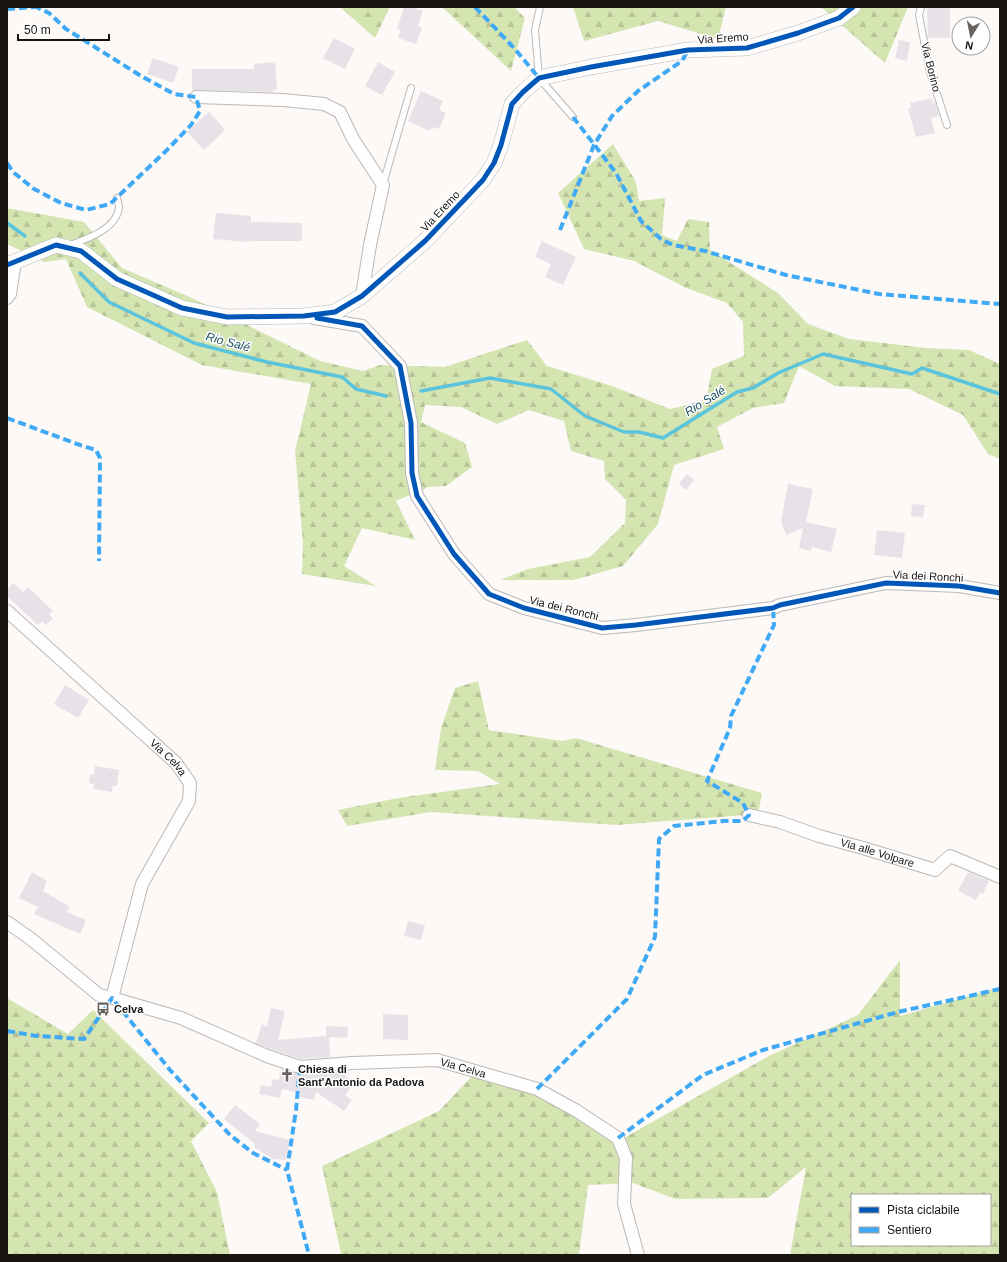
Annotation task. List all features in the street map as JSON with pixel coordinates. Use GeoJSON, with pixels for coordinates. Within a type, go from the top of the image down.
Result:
{"type":"FeatureCollection","features":[{"type":"Feature","properties":{"kind":"street","name":"Via Eremo"},"geometry":{"type":"LineString","coordinates":[[11,263],[56,245],[82,250],[117,279],[182,308],[227,317],[304,316],[336,312],[362,296],[425,241],[483,180],[494,163],[501,145],[512,104],[539,78],[591,67],[688,50],[747,48],[798,33],[839,18],[853,7]]}},
{"type":"Feature","properties":{"kind":"street"},"geometry":{"type":"LineString","coordinates":[[196,97],[283,100],[324,104],[340,112],[354,139],[383,185],[370,245],[362,296]]}},
{"type":"Feature","properties":{"kind":"street"},"geometry":{"type":"LineString","coordinates":[[7,298],[10,294],[11,263]]}},
{"type":"Feature","properties":{"kind":"street","name":"Via dei Ronchi"},"geometry":{"type":"LineString","coordinates":[[304,316],[362,326],[400,366],[411,423],[412,473],[417,496],[454,554],[489,594],[503,600],[524,608],[602,628],[773,608],[780,605],[886,583],[959,586],[1000,593]]}},
{"type":"Feature","properties":{"kind":"street","name":"Via Celva"},"geometry":{"type":"LineString","coordinates":[[7,611],[176,763],[190,783],[189,801],[142,884],[112,998]]}},
{"type":"Feature","properties":{"kind":"street","name":"Via alle Volpare"},"geometry":{"type":"LineString","coordinates":[[748,815],[780,822],[819,836],[935,870],[950,856],[1000,877]]}},
{"type":"Feature","properties":{"kind":"street","name":"Via Celva"},"geometry":{"type":"LineString","coordinates":[[7,922],[31,939],[99,996],[112,998],[182,1018],[267,1056],[300,1067],[352,1063],[437,1060],[538,1089],[577,1111],[618,1138],[626,1158],[624,1204],[638,1255]]}},
{"type":"Feature","properties":{"kind":"lane"},"geometry":{"type":"LineString","coordinates":[[540,7],[535,30],[539,78],[573,117]]}},
{"type":"Feature","properties":{"kind":"lane","name":"Via Borino"},"geometry":{"type":"LineString","coordinates":[[921,7],[919,15],[930,72],[947,125]]}},
{"type":"Feature","properties":{"kind":"lane"},"geometry":{"type":"LineString","coordinates":[[383,185],[411,88]]}},
{"type":"Feature","properties":{"kind":"lane"},"geometry":{"type":"LineString","coordinates":[[66,247],[102,231],[114,220],[118,207],[117,198]]}},
{"type":"Feature","properties":{"kind":"green space"},"geometry":{"type":"Polygon","coordinates":[[[340,7],[390,7],[375,38],[340,7]]]}},
{"type":"Feature","properties":{"kind":"green space"},"geometry":{"type":"Polygon","coordinates":[[[442,7],[514,7],[525,18],[511,71],[442,7]]]}},
{"type":"Feature","properties":{"kind":"green space"},"geometry":{"type":"Polygon","coordinates":[[[573,7],[726,7],[718,39],[658,21],[584,41],[573,7]]]}},
{"type":"Feature","properties":{"kind":"green space"},"geometry":{"type":"Polygon","coordinates":[[[821,7],[908,7],[885,63],[821,7]]]}},
{"type":"Feature","properties":{"kind":"green space"},"geometry":{"type":"Polygon","coordinates":[[[613,144],[636,182],[639,201],[665,198],[662,235],[677,241],[688,219],[709,222],[710,250],[778,293],[808,324],[849,339],[926,348],[969,350],[1000,364],[1000,459],[988,454],[963,415],[909,389],[835,386],[799,366],[784,403],[753,408],[717,427],[724,449],[674,465],[658,524],[623,566],[574,580],[500,580],[528,569],[590,557],[625,523],[626,500],[605,479],[604,461],[571,451],[564,421],[529,410],[497,424],[461,407],[425,405],[421,422],[465,443],[472,467],[446,486],[429,487],[396,501],[415,540],[362,528],[344,566],[376,586],[302,574],[303,543],[295,451],[311,384],[202,365],[87,307],[66,259],[44,262],[7,245],[7,208],[84,222],[122,268],[194,299],[320,361],[363,371],[380,365],[445,367],[527,340],[547,366],[612,386],[670,409],[706,401],[712,369],[744,356],[743,322],[727,303],[686,288],[634,261],[584,249],[558,193],[613,144]]]}},
{"type":"Feature","properties":{"kind":"green space"},"geometry":{"type":"Polygon","coordinates":[[[478,681],[489,730],[562,741],[576,738],[762,793],[758,814],[617,825],[431,812],[347,826],[338,810],[398,798],[500,784],[478,771],[435,770],[441,728],[455,688],[478,681]]]}},
{"type":"Feature","properties":{"kind":"green space"},"geometry":{"type":"Polygon","coordinates":[[[900,960],[900,1016],[1000,987],[1000,1255],[790,1255],[806,1167],[768,1198],[675,1199],[633,1183],[588,1185],[579,1255],[338,1255],[341,1254],[322,1166],[439,1111],[475,1073],[535,1093],[617,1142],[769,1056],[858,1015],[900,960]]]}},
{"type":"Feature","properties":{"kind":"green space"},"geometry":{"type":"Polygon","coordinates":[[[7,998],[68,1034],[93,1010],[209,1123],[191,1141],[217,1192],[230,1255],[7,1255],[7,998]]]}},
{"type":"Feature","properties":{"kind":"building"},"geometry":{"type":"Polygon","coordinates":[[[404,7],[411,7],[423,11],[418,26],[422,28],[416,44],[398,38],[401,30],[397,29],[404,7]]]}},
{"type":"Feature","properties":{"kind":"building"},"geometry":{"type":"Polygon","coordinates":[[[927,7],[950,7],[950,38],[928,38],[927,7]]]}},
{"type":"Feature","properties":{"kind":"building"},"geometry":{"type":"Polygon","coordinates":[[[334,38],[355,49],[345,69],[323,58],[334,38]]]}},
{"type":"Feature","properties":{"kind":"building"},"geometry":{"type":"Polygon","coordinates":[[[899,40],[910,42],[907,61],[895,58],[899,40]]]}},
{"type":"Feature","properties":{"kind":"building"},"geometry":{"type":"Polygon","coordinates":[[[153,58],[179,67],[173,83],[147,74],[153,58]]]}},
{"type":"Feature","properties":{"kind":"building"},"geometry":{"type":"Polygon","coordinates":[[[275,62],[277,89],[273,90],[273,92],[192,90],[192,69],[254,69],[254,64],[275,62]]]}},
{"type":"Feature","properties":{"kind":"building"},"geometry":{"type":"Polygon","coordinates":[[[378,62],[395,72],[382,95],[365,86],[378,62]]]}},
{"type":"Feature","properties":{"kind":"building"},"geometry":{"type":"Polygon","coordinates":[[[421,91],[443,101],[439,110],[446,113],[439,129],[432,127],[430,131],[408,121],[421,91]]]}},
{"type":"Feature","properties":{"kind":"building"},"geometry":{"type":"Polygon","coordinates":[[[932,98],[933,103],[935,102],[939,116],[931,118],[935,133],[916,137],[908,109],[911,108],[910,103],[932,98]]]}},
{"type":"Feature","properties":{"kind":"building"},"geometry":{"type":"Polygon","coordinates":[[[209,112],[225,130],[204,150],[187,132],[209,112]]]}},
{"type":"Feature","properties":{"kind":"building"},"geometry":{"type":"Polygon","coordinates":[[[216,213],[251,216],[251,222],[302,223],[302,241],[249,242],[213,239],[216,213]]]}},
{"type":"Feature","properties":{"kind":"building"},"geometry":{"type":"Polygon","coordinates":[[[542,241],[576,257],[563,285],[545,277],[551,264],[535,257],[542,241]]]}},
{"type":"Feature","properties":{"kind":"building"},"geometry":{"type":"Polygon","coordinates":[[[687,474],[694,480],[686,490],[679,484],[687,474]]]}},
{"type":"Feature","properties":{"kind":"building"},"geometry":{"type":"Polygon","coordinates":[[[788,484],[813,489],[806,522],[837,529],[831,552],[812,547],[811,551],[799,548],[803,528],[786,535],[781,521],[788,484]]]}},
{"type":"Feature","properties":{"kind":"building"},"geometry":{"type":"Polygon","coordinates":[[[912,504],[925,505],[923,517],[911,516],[912,504]]]}},
{"type":"Feature","properties":{"kind":"building"},"geometry":{"type":"Polygon","coordinates":[[[877,530],[905,533],[902,558],[874,555],[877,530]]]}},
{"type":"Feature","properties":{"kind":"building"},"geometry":{"type":"Polygon","coordinates":[[[13,583],[23,592],[28,587],[53,611],[49,614],[53,618],[46,625],[42,621],[38,625],[7,596],[7,590],[13,583]]]}},
{"type":"Feature","properties":{"kind":"building"},"geometry":{"type":"Polygon","coordinates":[[[65,685],[89,700],[78,718],[54,704],[65,685]]]}},
{"type":"Feature","properties":{"kind":"building"},"geometry":{"type":"Polygon","coordinates":[[[95,766],[119,770],[117,786],[113,786],[112,792],[93,789],[94,784],[89,783],[90,774],[94,775],[95,766]]]}},
{"type":"Feature","properties":{"kind":"building"},"geometry":{"type":"Polygon","coordinates":[[[32,872],[47,881],[43,891],[70,907],[67,912],[86,920],[80,934],[34,914],[38,907],[19,898],[32,872]]]}},
{"type":"Feature","properties":{"kind":"building"},"geometry":{"type":"Polygon","coordinates":[[[968,872],[989,881],[983,894],[980,893],[976,900],[958,891],[968,872]]]}},
{"type":"Feature","properties":{"kind":"building"},"geometry":{"type":"Polygon","coordinates":[[[408,921],[425,925],[421,940],[404,936],[408,921]]]}},
{"type":"Feature","properties":{"kind":"building"},"geometry":{"type":"Polygon","coordinates":[[[271,1008],[285,1011],[278,1040],[326,1036],[326,1026],[348,1027],[347,1038],[329,1037],[330,1057],[301,1059],[270,1049],[256,1043],[262,1024],[267,1027],[271,1008]]]}},
{"type":"Feature","properties":{"kind":"building"},"geometry":{"type":"Polygon","coordinates":[[[383,1014],[408,1015],[408,1040],[383,1039],[383,1014]]]}},
{"type":"Feature","properties":{"kind":"building"},"geometry":{"type":"Polygon","coordinates":[[[281,1069],[300,1074],[345,1071],[347,1073],[344,1075],[354,1083],[345,1095],[352,1100],[344,1111],[316,1092],[314,1100],[300,1097],[301,1093],[282,1089],[280,1098],[259,1094],[261,1085],[271,1087],[273,1079],[279,1080],[281,1069]]]}},
{"type":"Feature","properties":{"kind":"building"},"geometry":{"type":"Polygon","coordinates":[[[235,1105],[260,1124],[255,1131],[290,1140],[286,1160],[273,1159],[254,1147],[255,1144],[224,1119],[235,1105]]]}},
{"type":"Feature","properties":{"kind":"waterway","name":"Rio Salé"},"geometry":{"type":"LineString","coordinates":[[7,223],[25,236]]}},
{"type":"Feature","properties":{"kind":"waterway","name":"Rio Salé"},"geometry":{"type":"LineString","coordinates":[[80,273],[109,302],[194,343],[267,362],[342,377],[356,389],[386,396]]}},
{"type":"Feature","properties":{"kind":"waterway","name":"Rio Salé"},"geometry":{"type":"LineString","coordinates":[[421,391],[490,378],[551,389],[585,416],[624,432],[639,432],[663,438],[737,392],[753,388],[778,373],[823,354],[912,374],[922,368],[1000,394]]}},
{"type":"Feature","properties":{"kind":"marked path"},"geometry":{"type":"LineString","coordinates":[[7,9],[35,7]]}},
{"type":"Feature","properties":{"kind":"marked path"},"geometry":{"type":"LineString","coordinates":[[7,163],[13,172],[34,189],[61,203],[86,210],[110,204],[165,152],[191,125],[200,111],[196,97],[174,94],[141,76],[66,29],[49,13],[36,7]]}},
{"type":"Feature","properties":{"kind":"marked path"},"geometry":{"type":"LineString","coordinates":[[475,7],[514,48],[539,78]]}},
{"type":"Feature","properties":{"kind":"marked path"},"geometry":{"type":"LineString","coordinates":[[560,230],[594,145],[612,116],[638,91],[682,61],[688,50]]}},
{"type":"Feature","properties":{"kind":"marked path"},"geometry":{"type":"LineString","coordinates":[[573,117],[616,173],[641,221],[661,239],[673,245],[705,251],[786,275],[879,294],[1000,304]]}},
{"type":"Feature","properties":{"kind":"marked path"},"geometry":{"type":"LineString","coordinates":[[7,418],[96,450],[100,458],[99,561]]}},
{"type":"Feature","properties":{"kind":"marked path"},"geometry":{"type":"LineString","coordinates":[[537,1089],[627,999],[655,937],[659,839],[674,826],[724,821],[743,821],[749,815],[743,803],[707,781],[730,728],[731,716],[774,625],[773,608]]}},
{"type":"Feature","properties":{"kind":"marked path"},"geometry":{"type":"LineString","coordinates":[[618,1138],[703,1075],[763,1050],[898,1012],[1000,989]]}},
{"type":"Feature","properties":{"kind":"marked path"},"geometry":{"type":"LineString","coordinates":[[7,1031],[37,1036],[84,1039],[112,998],[170,1070],[230,1135],[253,1153],[287,1170]]}},
{"type":"Feature","properties":{"kind":"marked path"},"geometry":{"type":"LineString","coordinates":[[300,1067],[296,1110],[287,1170],[309,1255]]}},
{"type":"Feature","properties":{"kind":"cycle path"},"geometry":{"type":"LineString","coordinates":[[7,265],[56,245],[81,251],[117,279],[182,308],[227,317],[304,316],[335,312],[362,296],[425,241],[483,180],[494,163],[501,145],[512,104],[539,78],[591,67],[688,50],[747,48],[798,33],[839,18],[853,7]]}},
{"type":"Feature","properties":{"kind":"cycle path"},"geometry":{"type":"LineString","coordinates":[[317,318],[362,326],[400,366],[411,423],[412,473],[417,496],[454,554],[489,594],[524,608],[602,628],[773,608],[780,605],[886,583],[959,586],[1000,593]]}},
{"type":"Feature","properties":{"kind":"place","name":"Celva"},"geometry":{"type":"Point","coordinates":[103,1009]}},
{"type":"Feature","properties":{"kind":"place","name":"Chiesa di Sant'Antonio da Padova"},"geometry":{"type":"Point","coordinates":[287,1075]}}]}
